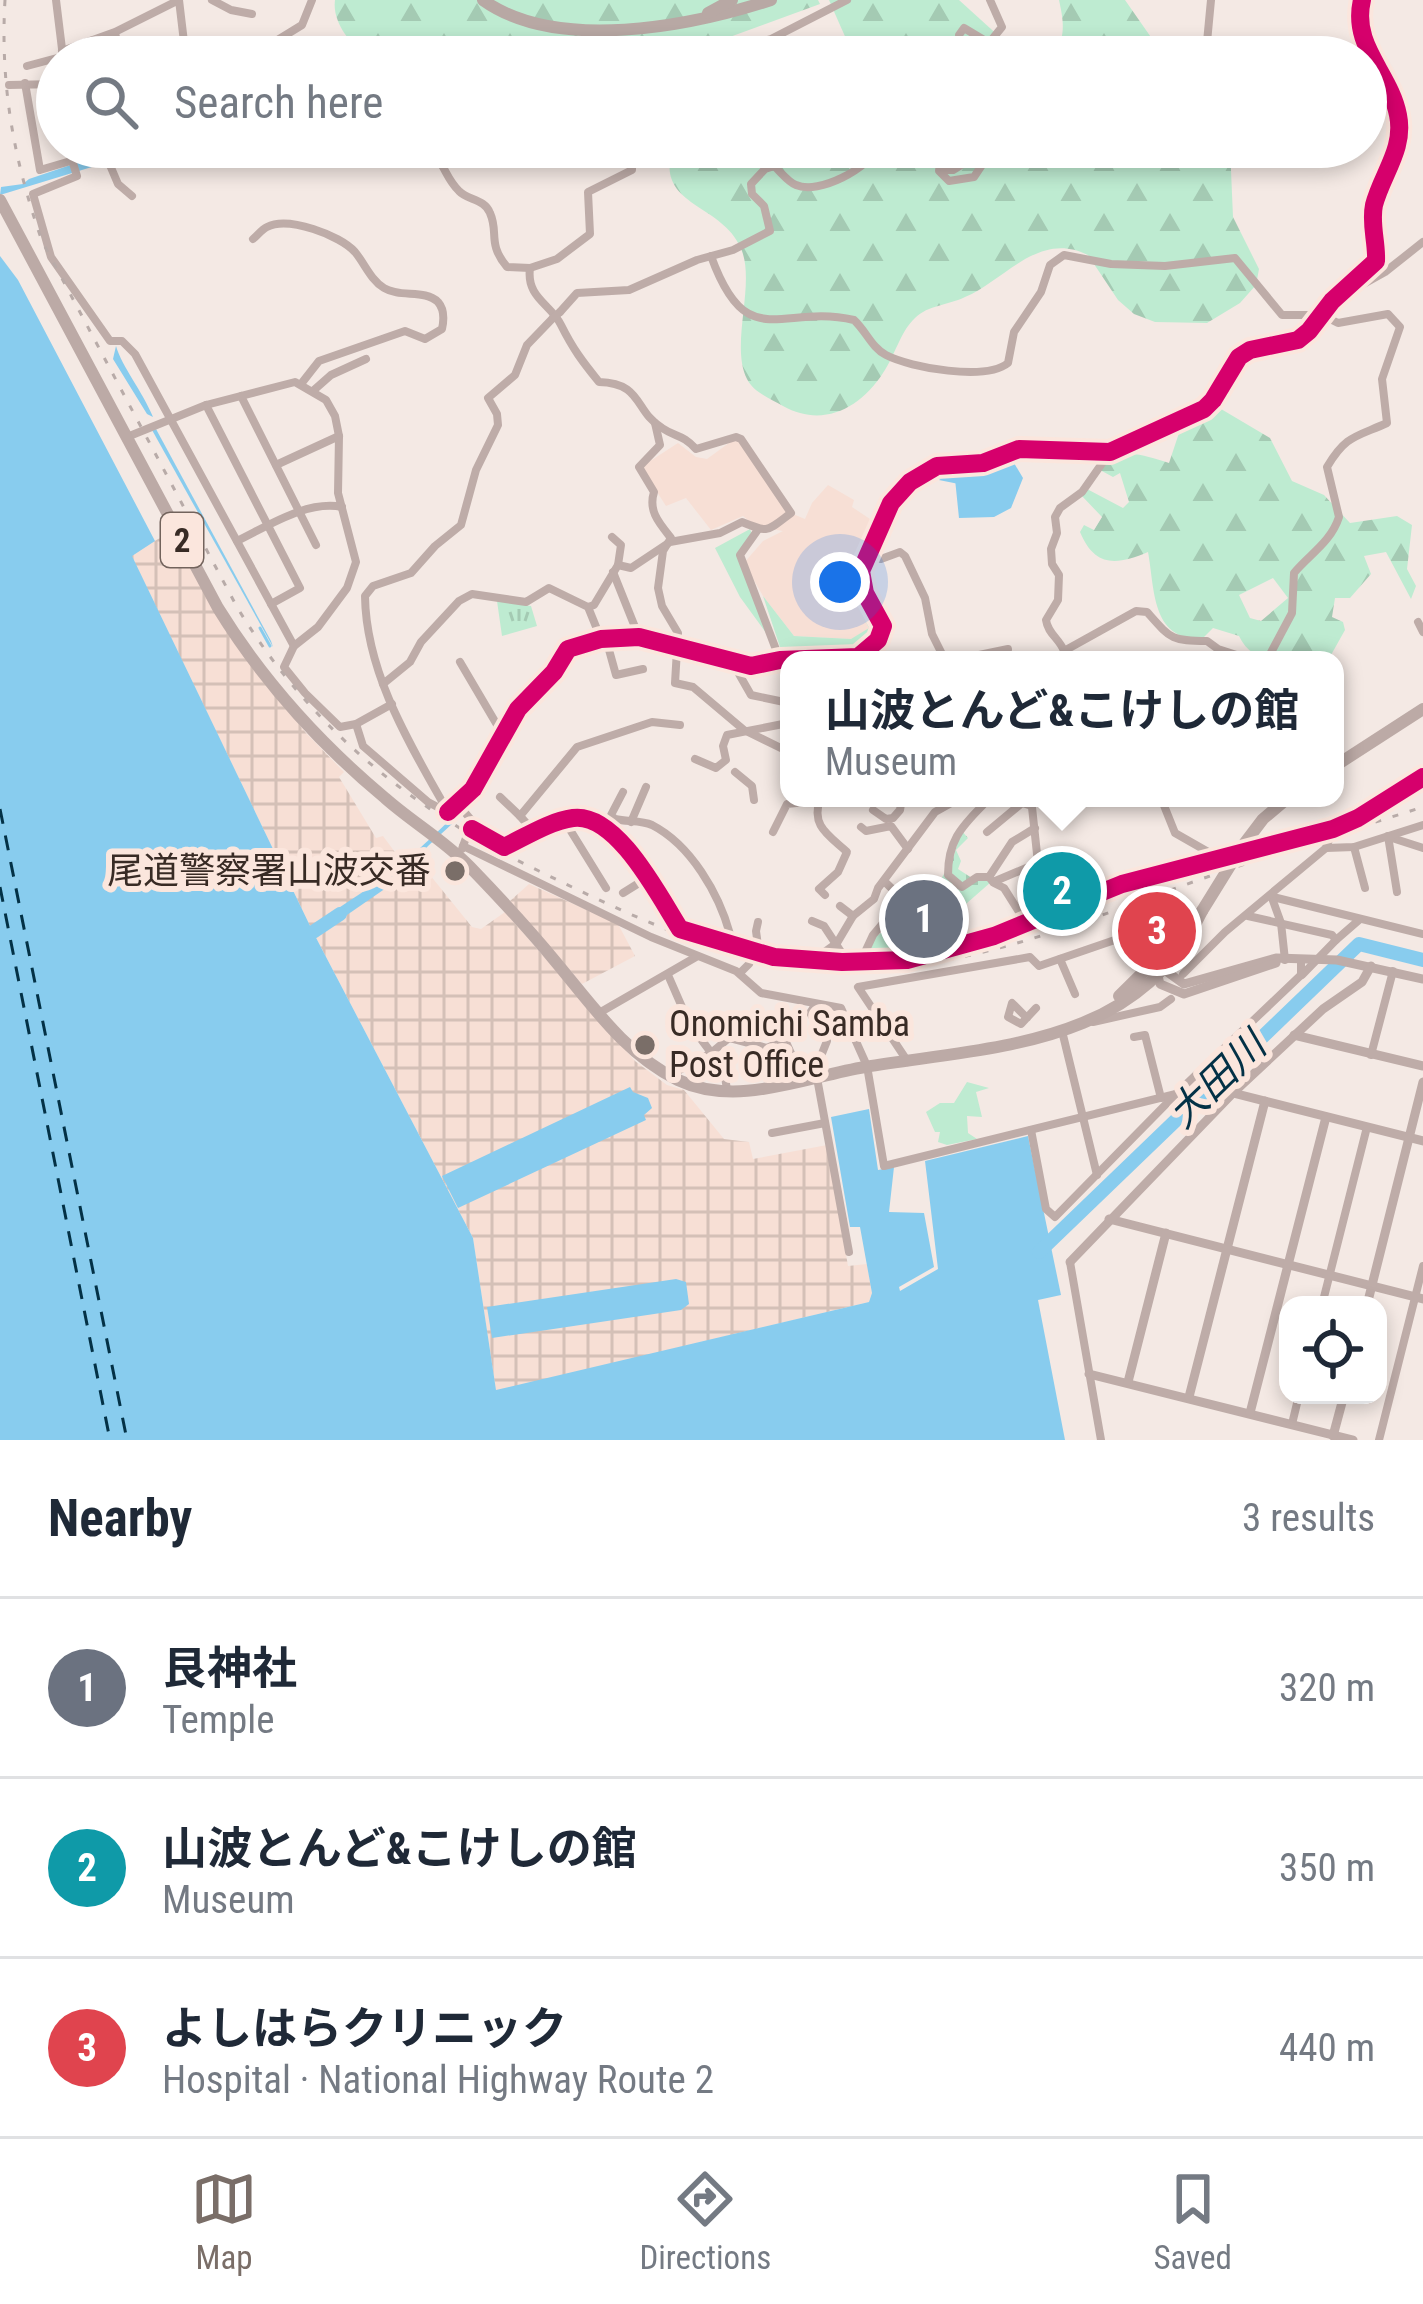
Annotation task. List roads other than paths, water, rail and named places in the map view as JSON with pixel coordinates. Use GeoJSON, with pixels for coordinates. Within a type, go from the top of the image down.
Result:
{"type":"FeatureCollection","features":[{"type":"Feature","properties":{"kind":"highway"},"geometry":{"type":"LineString","coordinates":[[483,0],[499,11],[541,24],[606,29],[673,25],[772,0]]}},
{"type":"Feature","properties":{"kind":"highway"},"geometry":{"type":"LineString","coordinates":[[606,29],[709,13],[732,0]]}},
{"type":"Feature","properties":{"kind":"highway","name":"2"},"geometry":{"type":"LineString","coordinates":[[0,200],[218,608],[256,665],[322,743],[433,837],[460,850],[639,1056],[676,1079],[727,1092],[1026,1042],[1084,1022],[1116,1006],[1179,952],[1241,848],[1277,807]]}},
{"type":"Feature","properties":{"kind":"highway"},"geometry":{"type":"LineString","coordinates":[[1344,760],[1423,709]]}},
{"type":"Feature","properties":{"kind":"highway","name":"2"},"geometry":{"type":"LineString","coordinates":[[1057,1032],[1159,969]]}},
{"type":"Feature","properties":{"kind":"street"},"geometry":{"type":"LineString","coordinates":[[56,0],[59,36]]}},
{"type":"Feature","properties":{"kind":"street"},"geometry":{"type":"LineString","coordinates":[[106,36],[179,0],[183,36]]}},
{"type":"Feature","properties":{"kind":"street"},"geometry":{"type":"LineString","coordinates":[[212,0],[252,14]]}},
{"type":"Feature","properties":{"kind":"street"},"geometry":{"type":"LineString","coordinates":[[284,36],[302,25],[312,0]]}},
{"type":"Feature","properties":{"kind":"street"},"geometry":{"type":"LineString","coordinates":[[778,36],[847,0]]}},
{"type":"Feature","properties":{"kind":"street"},"geometry":{"type":"LineString","coordinates":[[990,0],[1002,27],[995,36]]}},
{"type":"Feature","properties":{"kind":"street"},"geometry":{"type":"LineString","coordinates":[[1208,36],[1211,0]]}},
{"type":"Feature","properties":{"kind":"street"},"geometry":{"type":"LineString","coordinates":[[1362,0],[1363,36]]}},
{"type":"Feature","properties":{"kind":"street"},"geometry":{"type":"LineString","coordinates":[[115,32],[116,36]]}},
{"type":"Feature","properties":{"kind":"street"},"geometry":{"type":"LineString","coordinates":[[27,66],[36,63]]}},
{"type":"Feature","properties":{"kind":"street"},"geometry":{"type":"LineString","coordinates":[[25,83],[36,147]]}},
{"type":"Feature","properties":{"kind":"street"},"geometry":{"type":"LineString","coordinates":[[9,85],[36,83]]}},
{"type":"Feature","properties":{"kind":"street"},"geometry":{"type":"LineString","coordinates":[[865,651],[878,640],[883,626],[865,593],[861,571],[891,503],[910,482],[937,466],[983,463],[1035,447],[1110,452],[1204,409],[1239,357],[1250,350],[1298,340],[1376,261],[1373,208],[1400,132],[1387,87]]}},
{"type":"Feature","properties":{"kind":"street"},"geometry":{"type":"LineString","coordinates":[[77,168],[77,176],[33,194],[51,257],[110,340],[130,348],[294,646]]}},
{"type":"Feature","properties":{"kind":"street"},"geometry":{"type":"LineString","coordinates":[[110,168],[132,196]]}},
{"type":"Feature","properties":{"kind":"street"},"geometry":{"type":"LineString","coordinates":[[446,168],[460,193],[492,214],[492,238],[507,267],[530,268],[557,260],[590,234],[588,192],[632,168]]}},
{"type":"Feature","properties":{"kind":"street"},"geometry":{"type":"LineString","coordinates":[[448,812],[383,684],[371,651],[367,590],[411,573],[461,525],[476,470],[498,425],[488,398],[515,375],[527,345],[577,293],[629,290],[770,231],[764,206],[752,194],[751,184],[768,168]]}},
{"type":"Feature","properties":{"kind":"street"},"geometry":{"type":"LineString","coordinates":[[776,168],[794,185],[809,188],[862,168]]}},
{"type":"Feature","properties":{"kind":"street"},"geometry":{"type":"LineString","coordinates":[[940,168],[949,181],[974,177],[980,168]]}},
{"type":"Feature","properties":{"kind":"street"},"geometry":{"type":"LineString","coordinates":[[253,239],[267,227],[284,223],[302,227],[344,243],[389,292],[426,296],[442,310],[442,329],[435,336],[425,339],[405,331],[319,361],[301,384]]}},
{"type":"Feature","properties":{"kind":"street"},"geometry":{"type":"LineString","coordinates":[[1346,288],[1351,291],[1384,272],[1423,242]]}},
{"type":"Feature","properties":{"kind":"street"},"geometry":{"type":"LineString","coordinates":[[712,256],[724,290],[739,308],[756,318],[854,320],[882,353],[943,370],[1000,370],[1008,363],[1014,332],[1041,292],[1049,265],[1064,255],[1111,264],[1165,266],[1235,258],[1282,315],[1322,315],[1338,323],[1388,314],[1396,319],[1400,327],[1382,379],[1387,423],[1354,434],[1327,466],[1337,525],[1294,573],[1292,613],[1272,651]]}},
{"type":"Feature","properties":{"kind":"street"},"geometry":{"type":"LineString","coordinates":[[530,268],[529,283],[537,298],[560,319],[568,343],[599,382],[635,392],[664,430],[677,433],[696,449],[736,437],[741,440],[790,506],[791,513],[767,531],[742,522],[720,533],[670,542],[631,568],[616,569]]}},
{"type":"Feature","properties":{"kind":"street"},"geometry":{"type":"LineString","coordinates":[[314,390],[366,358]]}},
{"type":"Feature","properties":{"kind":"street"},"geometry":{"type":"LineString","coordinates":[[127,437],[206,405],[301,384],[326,400],[339,436],[338,494],[357,554],[352,576],[318,627],[294,646],[284,667],[334,724],[356,724],[392,704]]}},
{"type":"Feature","properties":{"kind":"street"},"geometry":{"type":"LineString","coordinates":[[241,396],[316,545]]}},
{"type":"Feature","properties":{"kind":"street"},"geometry":{"type":"LineString","coordinates":[[206,405],[300,588],[270,604]]}},
{"type":"Feature","properties":{"kind":"street"},"geometry":{"type":"LineString","coordinates":[[655,421],[660,445],[639,467],[654,492],[655,518],[670,542]]}},
{"type":"Feature","properties":{"kind":"street"},"geometry":{"type":"LineString","coordinates":[[658,437],[677,433]]}},
{"type":"Feature","properties":{"kind":"street"},"geometry":{"type":"LineString","coordinates":[[276,464],[339,436]]}},
{"type":"Feature","properties":{"kind":"street"},"geometry":{"type":"LineString","coordinates":[[1061,651],[1046,620],[1058,600],[1059,575],[1051,549],[1058,532],[1055,517],[1082,492],[1110,452]]}},
{"type":"Feature","properties":{"kind":"street"},"geometry":{"type":"LineString","coordinates":[[237,541],[300,512],[342,507]]}},
{"type":"Feature","properties":{"kind":"street"},"geometry":{"type":"LineString","coordinates":[[448,812],[473,789],[518,709],[554,673],[568,649],[603,639],[639,637],[751,666],[780,660],[751,579],[741,564],[740,555],[757,531]]}},
{"type":"Feature","properties":{"kind":"street"},"geometry":{"type":"LineString","coordinates":[[588,607],[594,605],[616,569],[621,544],[612,538]]}},
{"type":"Feature","properties":{"kind":"street"},"geometry":{"type":"LineString","coordinates":[[670,542],[663,551],[658,588],[678,632],[676,683],[693,687],[744,730],[780,748]]}},
{"type":"Feature","properties":{"kind":"street"},"geometry":{"type":"LineString","coordinates":[[866,557],[881,559],[900,552],[904,556],[926,598],[932,634],[940,651]]}},
{"type":"Feature","properties":{"kind":"street"},"geometry":{"type":"LineString","coordinates":[[616,569],[639,637]]}},
{"type":"Feature","properties":{"kind":"street"},"geometry":{"type":"LineString","coordinates":[[383,684],[410,662],[421,642],[459,601],[472,594],[526,602],[549,588],[588,607],[616,675],[644,669]]}},
{"type":"Feature","properties":{"kind":"street"},"geometry":{"type":"LineString","coordinates":[[1070,651],[1136,611],[1147,612],[1171,639],[1207,641],[1224,651]]}},
{"type":"Feature","properties":{"kind":"street"},"geometry":{"type":"LineString","coordinates":[[1418,622],[1423,632]]}},
{"type":"Feature","properties":{"kind":"street"},"geometry":{"type":"LineString","coordinates":[[999,651],[1008,649]]}},
{"type":"Feature","properties":{"kind":"street"},"geometry":{"type":"LineString","coordinates":[[460,662],[503,736]]}},
{"type":"Feature","properties":{"kind":"street"},"geometry":{"type":"LineString","coordinates":[[740,663],[751,695],[780,701]]}},
{"type":"Feature","properties":{"kind":"street"},"geometry":{"type":"LineString","coordinates":[[520,816],[577,747],[652,722],[680,725]]}},
{"type":"Feature","properties":{"kind":"street"},"geometry":{"type":"LineString","coordinates":[[356,724],[363,746],[428,802],[448,812]]}},
{"type":"Feature","properties":{"kind":"street"},"geometry":{"type":"LineString","coordinates":[[695,759],[716,769],[726,760],[727,735],[780,724]]}},
{"type":"Feature","properties":{"kind":"street"},"geometry":{"type":"LineString","coordinates":[[734,772],[752,786],[754,800]]}},
{"type":"Feature","properties":{"kind":"street"},"geometry":{"type":"LineString","coordinates":[[458,804],[472,829],[504,847],[564,820],[588,819],[618,839],[680,929],[759,953],[812,962],[860,963],[907,960],[1170,870],[1333,829],[1423,777]]}},
{"type":"Feature","properties":{"kind":"street"},"geometry":{"type":"LineString","coordinates":[[631,822],[646,787]]}},
{"type":"Feature","properties":{"kind":"street"},"geometry":{"type":"LineString","coordinates":[[623,792],[611,815],[650,824],[689,856],[724,913],[730,934],[718,943]]}},
{"type":"Feature","properties":{"kind":"street"},"geometry":{"type":"LineString","coordinates":[[500,797],[535,833]]}},
{"type":"Feature","properties":{"kind":"street"},"geometry":{"type":"LineString","coordinates":[[773,832],[786,807]]}},
{"type":"Feature","properties":{"kind":"street"},"geometry":{"type":"LineString","coordinates":[[818,807],[819,826],[847,852],[838,872],[819,889],[825,895]]}},
{"type":"Feature","properties":{"kind":"street"},"geometry":{"type":"LineString","coordinates":[[873,809],[886,819],[893,818],[900,807]]}},
{"type":"Feature","properties":{"kind":"street"},"geometry":{"type":"LineString","coordinates":[[812,962],[837,943],[853,916],[874,899],[935,812],[944,807]]}},
{"type":"Feature","properties":{"kind":"street"},"geometry":{"type":"LineString","coordinates":[[980,807],[958,829],[948,851],[948,875],[962,887],[977,878],[991,879],[1038,863],[1098,884],[1102,892]]}},
{"type":"Feature","properties":{"kind":"street"},"geometry":{"type":"LineString","coordinates":[[987,832],[1017,807]]}},
{"type":"Feature","properties":{"kind":"street"},"geometry":{"type":"LineString","coordinates":[[1032,807],[1038,863]]}},
{"type":"Feature","properties":{"kind":"street"},"geometry":{"type":"LineString","coordinates":[[1165,807],[1175,833],[1210,853],[1211,862]]}},
{"type":"Feature","properties":{"kind":"street"},"geometry":{"type":"LineString","coordinates":[[564,820],[606,888]]}},
{"type":"Feature","properties":{"kind":"street"},"geometry":{"type":"LineString","coordinates":[[1326,848],[1354,847],[1423,824]]}},
{"type":"Feature","properties":{"kind":"street"},"geometry":{"type":"LineString","coordinates":[[861,827],[891,826],[908,849]]}},
{"type":"Feature","properties":{"kind":"street"},"geometry":{"type":"LineString","coordinates":[[991,879],[1012,842],[1035,828]]}},
{"type":"Feature","properties":{"kind":"street"},"geometry":{"type":"LineString","coordinates":[[472,829],[460,850],[740,973],[761,993],[841,1008],[867,1066],[884,1166],[1176,1094]]}},
{"type":"Feature","properties":{"kind":"street"},"geometry":{"type":"LineString","coordinates":[[1183,974],[1326,848],[1333,829]]}},
{"type":"Feature","properties":{"kind":"street"},"geometry":{"type":"LineString","coordinates":[[1388,836],[1423,848]]}},
{"type":"Feature","properties":{"kind":"street"},"geometry":{"type":"LineString","coordinates":[[1388,836],[1397,892]]}},
{"type":"Feature","properties":{"kind":"street"},"geometry":{"type":"LineString","coordinates":[[1354,847],[1365,888]]}},
{"type":"Feature","properties":{"kind":"street"},"geometry":{"type":"LineString","coordinates":[[623,893],[647,878]]}},
{"type":"Feature","properties":{"kind":"street"},"geometry":{"type":"LineString","coordinates":[[991,879],[1004,889],[1026,922]]}},
{"type":"Feature","properties":{"kind":"street"},"geometry":{"type":"LineString","coordinates":[[884,881],[913,909]]}},
{"type":"Feature","properties":{"kind":"street"},"geometry":{"type":"LineString","coordinates":[[860,963],[884,926],[928,900],[941,902],[958,884]]}},
{"type":"Feature","properties":{"kind":"street"},"geometry":{"type":"LineString","coordinates":[[1272,897],[1423,934]]}},
{"type":"Feature","properties":{"kind":"street"},"geometry":{"type":"LineString","coordinates":[[1272,897],[1285,960]]}},
{"type":"Feature","properties":{"kind":"street"},"geometry":{"type":"LineString","coordinates":[[840,906],[853,916]]}},
{"type":"Feature","properties":{"kind":"street"},"geometry":{"type":"LineString","coordinates":[[884,926],[895,909]]}},
{"type":"Feature","properties":{"kind":"street"},"geometry":{"type":"LineString","coordinates":[[1246,916],[1332,934],[1336,940]]}},
{"type":"Feature","properties":{"kind":"street"},"geometry":{"type":"LineString","coordinates":[[1031,1130],[1046,1209],[1055,1217],[1360,919]]}},
{"type":"Feature","properties":{"kind":"street"},"geometry":{"type":"LineString","coordinates":[[812,921],[824,926],[848,962]]}},
{"type":"Feature","properties":{"kind":"street"},"geometry":{"type":"LineString","coordinates":[[758,922],[759,953]]}},
{"type":"Feature","properties":{"kind":"street"},"geometry":{"type":"LineString","coordinates":[[908,1062],[858,988],[1030,957],[1039,966],[1138,932],[1159,969],[1184,984],[1276,958],[1366,965],[1423,979]]}},
{"type":"Feature","properties":{"kind":"street"},"geometry":{"type":"LineString","coordinates":[[599,1013],[698,956]]}},
{"type":"Feature","properties":{"kind":"street"},"geometry":{"type":"LineString","coordinates":[[1060,959],[1075,994]]}},
{"type":"Feature","properties":{"kind":"street"},"geometry":{"type":"LineString","coordinates":[[1301,960],[1301,975]]}},
{"type":"Feature","properties":{"kind":"street"},"geometry":{"type":"LineString","coordinates":[[740,973],[749,964]]}},
{"type":"Feature","properties":{"kind":"street"},"geometry":{"type":"LineString","coordinates":[[1101,1440],[1070,1262],[1233,1093],[1362,982],[1366,965]]}},
{"type":"Feature","properties":{"kind":"street"},"geometry":{"type":"LineString","coordinates":[[1371,1055],[1393,971]]}},
{"type":"Feature","properties":{"kind":"street"},"geometry":{"type":"LineString","coordinates":[[668,975],[678,991],[675,998],[724,1070],[727,1092]]}},
{"type":"Feature","properties":{"kind":"street"},"geometry":{"type":"LineString","coordinates":[[1084,1022],[1108,1021],[1160,1007],[1171,999]]}},
{"type":"Feature","properties":{"kind":"street"},"geometry":{"type":"LineString","coordinates":[[815,1005],[810,1013],[827,1041],[815,1077]]}},
{"type":"Feature","properties":{"kind":"street"},"geometry":{"type":"LineString","coordinates":[[1026,1042],[1024,1021],[1036,1009]]}},
{"type":"Feature","properties":{"kind":"street"},"geometry":{"type":"LineString","coordinates":[[1057,1032],[1085,1117],[1097,1175]]}},
{"type":"Feature","properties":{"kind":"street"},"geometry":{"type":"LineString","coordinates":[[1134,1037],[1145,1035],[1161,1098]]}},
{"type":"Feature","properties":{"kind":"street"},"geometry":{"type":"LineString","coordinates":[[1294,1036],[1423,1066]]}},
{"type":"Feature","properties":{"kind":"street"},"geometry":{"type":"LineString","coordinates":[[676,1079],[674,1073],[712,1054],[729,1038],[766,1048],[785,1040],[815,1077],[849,1252]]}},
{"type":"Feature","properties":{"kind":"street"},"geometry":{"type":"LineString","coordinates":[[1369,1296],[1423,1082]]}},
{"type":"Feature","properties":{"kind":"street"},"geometry":{"type":"LineString","coordinates":[[1233,1093],[1423,1141]]}},
{"type":"Feature","properties":{"kind":"street"},"geometry":{"type":"LineString","coordinates":[[1189,1397],[1265,1101]]}},
{"type":"Feature","properties":{"kind":"street"},"geometry":{"type":"LineString","coordinates":[[1250,1413],[1326,1117]]}},
{"type":"Feature","properties":{"kind":"street"},"geometry":{"type":"LineString","coordinates":[[772,1133],[825,1123]]}},
{"type":"Feature","properties":{"kind":"street"},"geometry":{"type":"LineString","coordinates":[[1324,1296],[1367,1127]]}},
{"type":"Feature","properties":{"kind":"street"},"geometry":{"type":"LineString","coordinates":[[1108,1219],[1419,1298]]}},
{"type":"Feature","properties":{"kind":"street"},"geometry":{"type":"LineString","coordinates":[[1128,1382],[1166,1233]]}},
{"type":"Feature","properties":{"kind":"street"},"geometry":{"type":"LineString","coordinates":[[1379,1440],[1419,1298],[1423,1266]]}},
{"type":"Feature","properties":{"kind":"street"},"geometry":{"type":"LineString","coordinates":[[1089,1375],[1353,1440]]}},
{"type":"Feature","properties":{"kind":"street"},"geometry":{"type":"LineString","coordinates":[[1292,1424],[1297,1404]]}},
{"type":"Feature","properties":{"kind":"street"},"geometry":{"type":"LineString","coordinates":[[1333,1437],[1342,1404]]}},
{"type":"Feature","properties":{"kind":"water"},"geometry":{"type":"Polygon","coordinates":[[[62,168],[88,168],[0,195],[1,187],[62,168]]]}},
{"type":"Feature","properties":{"kind":"water"},"geometry":{"type":"Polygon","coordinates":[[[0,256],[18,280],[155,541],[132,556],[313,932],[473,1238],[496,1390],[869,1302],[872,1293],[860,1227],[850,1227],[831,1117],[869,1109],[878,1170],[894,1167],[889,1212],[924,1213],[934,1267],[899,1287],[900,1291],[938,1269],[925,1161],[1028,1136],[1061,1295],[1038,1300],[1065,1440],[0,1440],[0,256]]]}},
{"type":"Feature","properties":{"kind":"water"},"geometry":{"type":"Polygon","coordinates":[[[116,346],[123,362],[153,417],[113,359],[116,346]]]}},
{"type":"Feature","properties":{"kind":"water"},"geometry":{"type":"Polygon","coordinates":[[[156,429],[271,641],[273,647],[152,430],[156,429]]]}},
{"type":"Feature","properties":{"kind":"water"},"geometry":{"type":"Polygon","coordinates":[[[1002,461],[1014,463],[1023,478],[1011,508],[994,517],[959,518],[955,479],[984,474],[1002,461]]]}},
{"type":"Feature","properties":{"kind":"water"},"geometry":{"type":"Polygon","coordinates":[[[483,776],[488,779],[477,801],[408,870],[404,864],[456,813],[483,776]]]}},
{"type":"Feature","properties":{"kind":"water"},"geometry":{"type":"Polygon","coordinates":[[[396,870],[402,877],[331,926],[325,917],[396,870]]]}},
{"type":"Feature","properties":{"kind":"water"},"geometry":{"type":"Polygon","coordinates":[[[630,1087],[648,1098],[652,1108],[644,1115],[646,1120],[458,1208],[442,1176],[630,1087]]]}},
{"type":"Feature","properties":{"kind":"water"},"geometry":{"type":"Polygon","coordinates":[[[676,1279],[686,1282],[689,1304],[681,1310],[492,1338],[487,1307],[676,1279]]]}},
{"type":"Feature","properties":{"kind":"waterway"},"geometry":{"type":"LineString","coordinates":[[919,481],[934,472],[959,477]]}},
{"type":"Feature","properties":{"kind":"waterway"},"geometry":{"type":"LineString","coordinates":[[260,628],[270,646]]}},
{"type":"Feature","properties":{"kind":"waterway"},"geometry":{"type":"LineString","coordinates":[[313,932],[340,914]]}},
{"type":"Feature","properties":{"kind":"waterway","name":"大田川"},"geometry":{"type":"LineString","coordinates":[[1039,1252],[1359,944],[1423,960]]}},
{"type":"Feature","properties":{"kind":"railway"},"geometry":{"type":"LineString","coordinates":[[5,0],[11,123],[42,241],[237,607],[297,691],[331,728],[407,793],[493,847],[619,909],[701,942],[758,958],[819,967],[877,968],[988,951],[1423,807]]}},
{"type":"Feature","properties":{"kind":"place","name":"尾道警察署山波交番"},"geometry":{"type":"Point","coordinates":[455,871]}},
{"type":"Feature","properties":{"kind":"place","name":"山波とんど&こけしの館"},"geometry":{"type":"Point","coordinates":[1062,891]}},
{"type":"Feature","properties":{"kind":"place","name":"艮神社"},"geometry":{"type":"Point","coordinates":[924,919]}},
{"type":"Feature","properties":{"kind":"place","name":"よしはらクリニック"},"geometry":{"type":"Point","coordinates":[1157,931]}},
{"type":"Feature","properties":{"kind":"place","name":"Onomichi Samba Post Office"},"geometry":{"type":"Point","coordinates":[645,1045]}}]}
